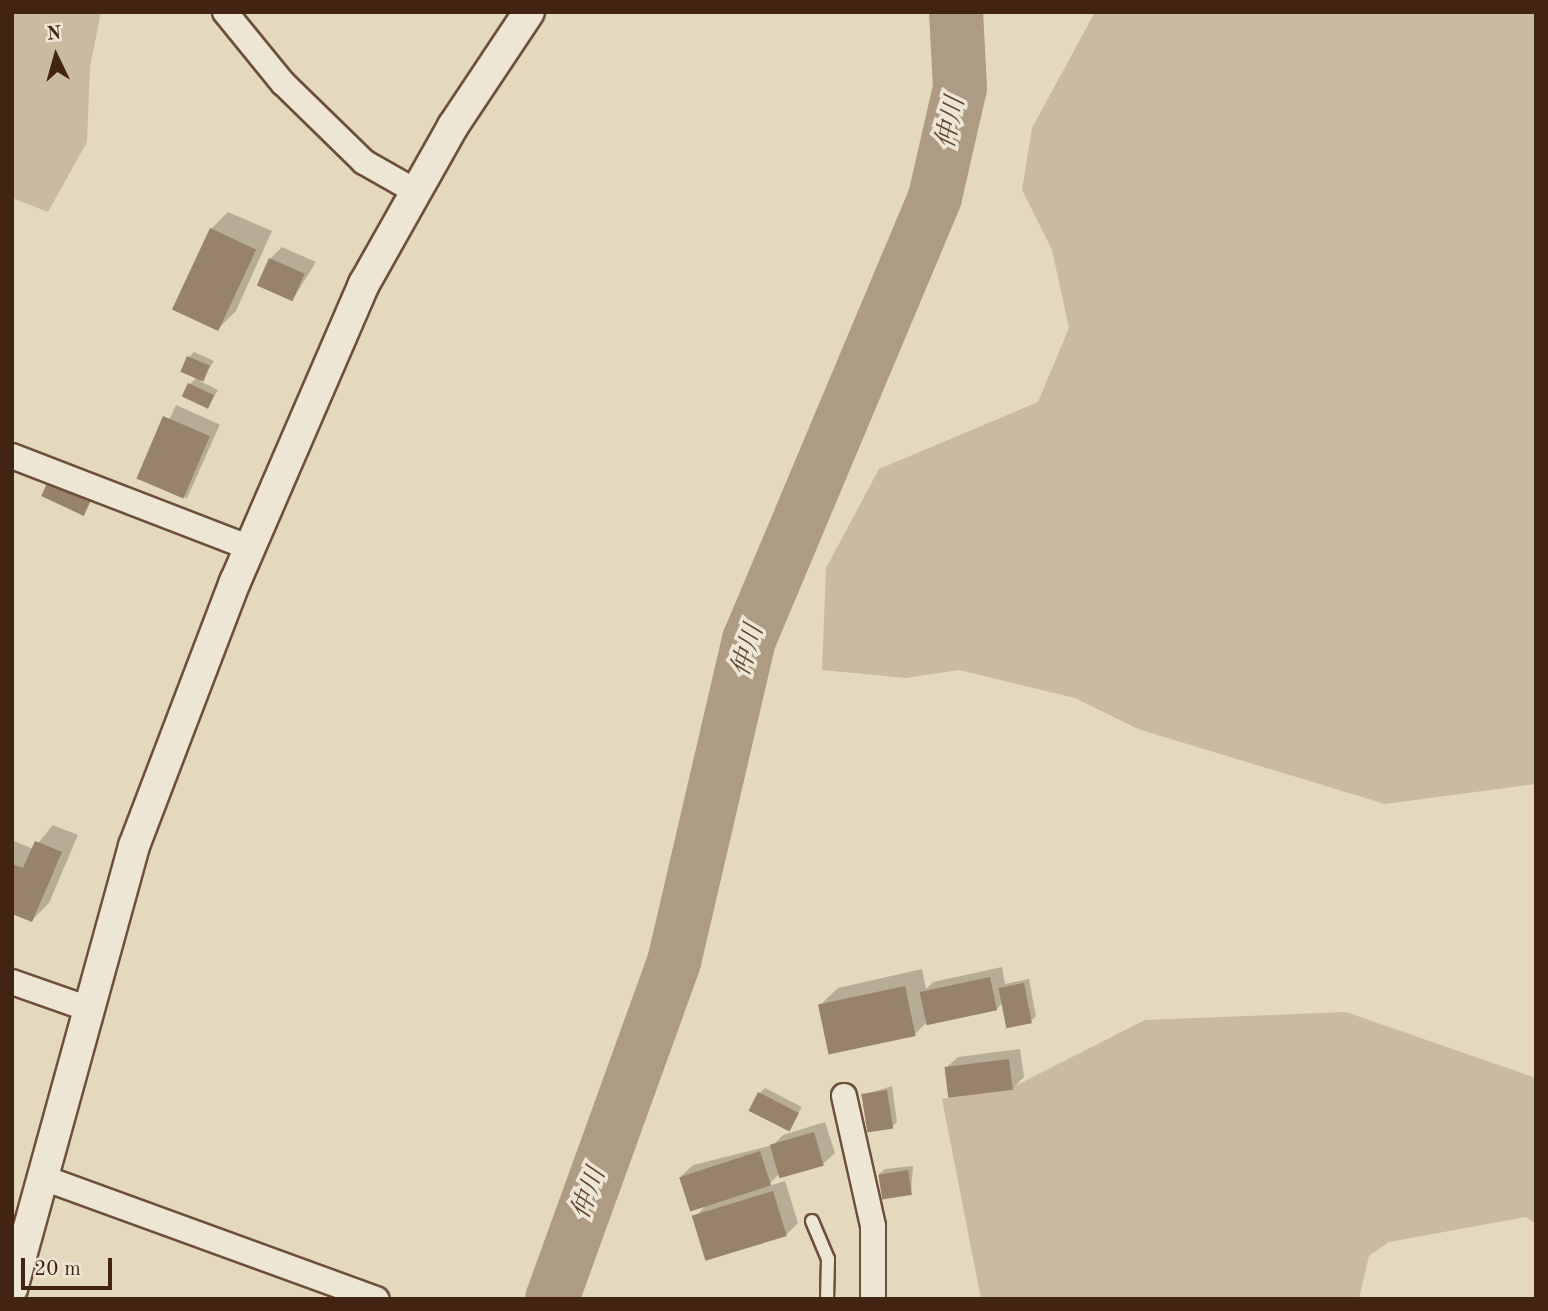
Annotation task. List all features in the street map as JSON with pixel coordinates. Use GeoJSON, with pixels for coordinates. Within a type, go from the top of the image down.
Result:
{"type":"FeatureCollection","features":[{"type":"Feature","properties":{"kind":"street"},"geometry":{"type":"LineString","coordinates":[[225,12],[283,83],[364,162],[415,191]]}},
{"type":"Feature","properties":{"kind":"street"},"geometry":{"type":"LineString","coordinates":[[12,1289],[89,1009],[166,754],[250,548],[364,284],[415,191],[529,12]]}},
{"type":"Feature","properties":{"kind":"street"},"geometry":{"type":"LineString","coordinates":[[12,456],[250,548]]}},
{"type":"Feature","properties":{"kind":"street"},"geometry":{"type":"LineString","coordinates":[[12,982],[89,1009]]}},
{"type":"Feature","properties":{"kind":"street"},"geometry":{"type":"LineString","coordinates":[[844,1096],[864,1162],[873,1226],[873,1299]]}},
{"type":"Feature","properties":{"kind":"street"},"geometry":{"type":"LineString","coordinates":[[41,1177],[377,1299]]}},
{"type":"Feature","properties":{"kind":"lane"},"geometry":{"type":"LineString","coordinates":[[813,1221],[828,1259],[827,1299]]}},
{"type":"Feature","properties":{"kind":"shaded area"},"geometry":{"type":"Polygon","coordinates":[[[12,12],[101,12],[90,67],[87,142],[48,212],[12,198],[12,12]]]}},
{"type":"Feature","properties":{"kind":"shaded area"},"geometry":{"type":"Polygon","coordinates":[[[1095,12],[1536,12],[1536,784],[1385,804],[1138,729],[1075,698],[959,670],[906,678],[822,670],[826,568],[879,469],[1038,402],[1069,328],[1052,250],[1022,190],[1032,128],[1095,12]]]}},
{"type":"Feature","properties":{"kind":"shaded area"},"geometry":{"type":"Polygon","coordinates":[[[1346,1012],[1536,1078],[1536,1224],[1526,1217],[1389,1242],[1369,1256],[1359,1299],[981,1299],[942,1099],[1011,1088],[1145,1020],[1346,1012]]]}},
{"type":"Feature","properties":{"kind":"building"},"geometry":{"type":"Polygon","coordinates":[[[210,228],[256,250],[218,331],[172,310],[210,228]]]}},
{"type":"Feature","properties":{"kind":"building"},"geometry":{"type":"Polygon","coordinates":[[[269,258],[305,274],[292,301],[257,285],[269,258]]]}},
{"type":"Feature","properties":{"kind":"building"},"geometry":{"type":"Polygon","coordinates":[[[187,356],[210,366],[203,381],[180,372],[187,356]]]}},
{"type":"Feature","properties":{"kind":"building"},"geometry":{"type":"Polygon","coordinates":[[[188,383],[214,395],[208,409],[182,397],[188,383]]]}},
{"type":"Feature","properties":{"kind":"building"},"geometry":{"type":"Polygon","coordinates":[[[163,416],[210,436],[183,499],[136,479],[163,416]]]}},
{"type":"Feature","properties":{"kind":"building"},"geometry":{"type":"Polygon","coordinates":[[[50,477],[93,497],[84,516],[41,496],[50,477]]]}},
{"type":"Feature","properties":{"kind":"building"},"geometry":{"type":"Polygon","coordinates":[[[35,841],[62,852],[32,922],[12,914],[12,864],[23,868],[35,841]]]}},
{"type":"Feature","properties":{"kind":"building"},"geometry":{"type":"Polygon","coordinates":[[[990,977],[997,1010],[927,1025],[920,992],[990,977]]]}},
{"type":"Feature","properties":{"kind":"building"},"geometry":{"type":"Polygon","coordinates":[[[1024,983],[1032,1023],[1006,1028],[998,988],[1024,983]]]}},
{"type":"Feature","properties":{"kind":"building"},"geometry":{"type":"Polygon","coordinates":[[[905,986],[916,1036],[829,1054],[818,1005],[905,986]]]}},
{"type":"Feature","properties":{"kind":"building"},"geometry":{"type":"Polygon","coordinates":[[[1009,1059],[1013,1090],[948,1098],[944,1067],[1009,1059]]]}},
{"type":"Feature","properties":{"kind":"building"},"geometry":{"type":"Polygon","coordinates":[[[887,1090],[893,1129],[867,1133],[861,1094],[887,1090]]]}},
{"type":"Feature","properties":{"kind":"building"},"geometry":{"type":"Polygon","coordinates":[[[758,1092],[799,1113],[789,1132],[748,1111],[758,1092]]]}},
{"type":"Feature","properties":{"kind":"building"},"geometry":{"type":"Polygon","coordinates":[[[814,1132],[824,1166],[779,1178],[770,1145],[814,1132]]]}},
{"type":"Feature","properties":{"kind":"building"},"geometry":{"type":"Polygon","coordinates":[[[760,1151],[771,1185],[690,1212],[679,1177],[760,1151]]]}},
{"type":"Feature","properties":{"kind":"building"},"geometry":{"type":"Polygon","coordinates":[[[908,1170],[912,1195],[882,1199],[878,1175],[908,1170]]]}},
{"type":"Feature","properties":{"kind":"building"},"geometry":{"type":"Polygon","coordinates":[[[773,1191],[787,1236],[705,1261],[692,1216],[773,1191]]]}},
{"type":"Feature","properties":{"kind":"waterway","name":"仲川"},"geometry":{"type":"LineString","coordinates":[[552,1299],[674,962],[749,640],[935,197],[960,88],[956,12]]}}]}
